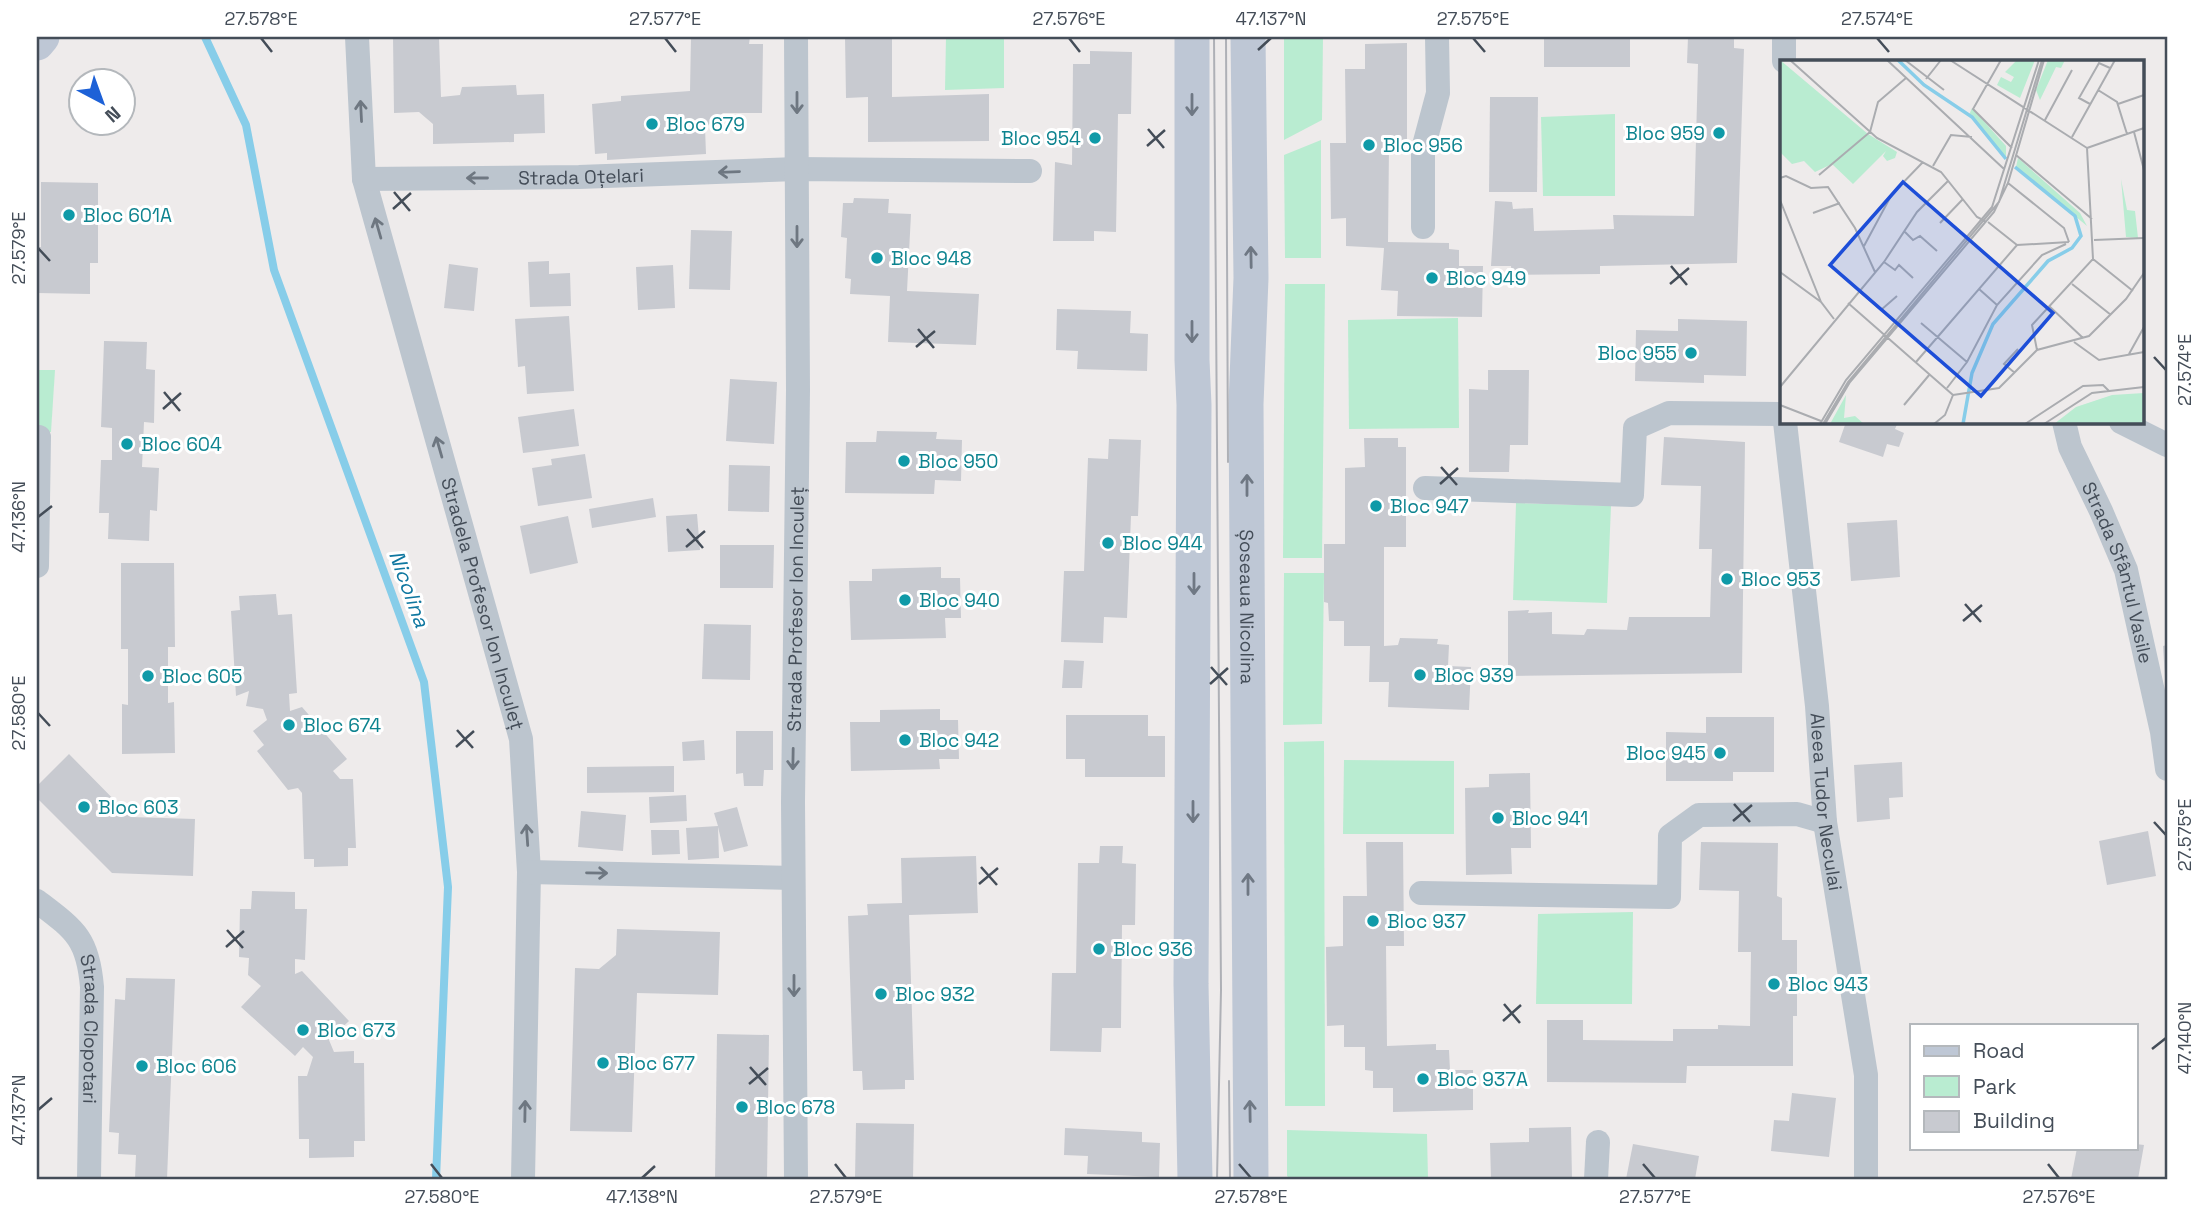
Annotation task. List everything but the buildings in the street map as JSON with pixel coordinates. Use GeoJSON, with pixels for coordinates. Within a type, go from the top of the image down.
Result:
{"type":"FeatureCollection","features":[{"type":"Feature","properties":{"kind":"main road"},"geometry":{"type":"LineString","coordinates":[[37,43],[42,37]]}},
{"type":"Feature","properties":{"kind":"main road"},"geometry":{"type":"LineString","coordinates":[[1192,37],[1194,460],[1191,984],[1195,1179]]}},
{"type":"Feature","properties":{"kind":"main road","name":"Șoseaua Nicolina"},"geometry":{"type":"LineString","coordinates":[[1248,37],[1251,278],[1246,418],[1251,1179]]}},
{"type":"Feature","properties":{"kind":"street","name":"Stradela Profesor Ion Inculeț"},"geometry":{"type":"LineString","coordinates":[[357,37],[364,179],[521,739],[529,872],[523,1179]]}},
{"type":"Feature","properties":{"kind":"street","name":"Strada Profesor Ion Inculeț"},"geometry":{"type":"LineString","coordinates":[[796,37],[793,877],[796,1179]]}},
{"type":"Feature","properties":{"kind":"street"},"geometry":{"type":"LineString","coordinates":[[1423,227],[1423,149],[1438,93],[1437,37]]}},
{"type":"Feature","properties":{"kind":"street"},"geometry":{"type":"LineString","coordinates":[[1784,37],[1784,60]]}},
{"type":"Feature","properties":{"kind":"street","name":"Strada Oțelari"},"geometry":{"type":"LineString","coordinates":[[364,179],[579,177],[797,169],[1030,171]]}},
{"type":"Feature","properties":{"kind":"street"},"geometry":{"type":"LineString","coordinates":[[1425,488],[1632,495],[1635,428],[1669,413],[1780,414]]}},
{"type":"Feature","properties":{"kind":"street","name":"Aleea Tudor Neculai"},"geometry":{"type":"LineString","coordinates":[[1785,424],[1817,706],[1825,822],[1866,1075],[1866,1179]]}},
{"type":"Feature","properties":{"kind":"street","name":"Strada Sfântul Vasile"},"geometry":{"type":"LineString","coordinates":[[2064,424],[2070,447],[2126,570],[2162,732],[2167,769]]}},
{"type":"Feature","properties":{"kind":"street"},"geometry":{"type":"LineString","coordinates":[[2124,424],[2167,444]]}},
{"type":"Feature","properties":{"kind":"street"},"geometry":{"type":"LineString","coordinates":[[37,437],[37,566]]}},
{"type":"Feature","properties":{"kind":"street"},"geometry":{"type":"LineString","coordinates":[[1421,893],[1669,897],[1670,836],[1699,815],[1797,814],[1825,822]]}},
{"type":"Feature","properties":{"kind":"street"},"geometry":{"type":"LineString","coordinates":[[529,872],[793,877]]}},
{"type":"Feature","properties":{"kind":"street","name":"Strada Clopotari"},"geometry":{"type":"LineString","coordinates":[[37,901],[82,940],[90,961],[92,987],[89,1179]]}},
{"type":"Feature","properties":{"kind":"street"},"geometry":{"type":"LineString","coordinates":[[1596,1179],[1598,1142]]}},
{"type":"Feature","properties":{"kind":"green space"},"geometry":{"type":"Polygon","coordinates":[[[946,37],[1004,37],[1004,88],[945,90],[946,37]]]}},
{"type":"Feature","properties":{"kind":"green space"},"geometry":{"type":"Polygon","coordinates":[[[1284,37],[1323,37],[1322,120],[1284,140],[1284,37]]]}},
{"type":"Feature","properties":{"kind":"green space"},"geometry":{"type":"Polygon","coordinates":[[[1615,114],[1615,196],[1543,196],[1541,117],[1615,114]]]}},
{"type":"Feature","properties":{"kind":"green space"},"geometry":{"type":"Polygon","coordinates":[[[1321,140],[1321,258],[1285,258],[1284,155],[1321,140]]]}},
{"type":"Feature","properties":{"kind":"green space"},"geometry":{"type":"Polygon","coordinates":[[[1285,284],[1325,284],[1322,558],[1283,558],[1285,284]]]}},
{"type":"Feature","properties":{"kind":"green space"},"geometry":{"type":"Polygon","coordinates":[[[1458,318],[1459,428],[1349,429],[1348,320],[1458,318]]]}},
{"type":"Feature","properties":{"kind":"green space"},"geometry":{"type":"Polygon","coordinates":[[[37,370],[55,370],[51,432],[37,432],[37,370]]]}},
{"type":"Feature","properties":{"kind":"green space"},"geometry":{"type":"Polygon","coordinates":[[[1516,503],[1611,506],[1607,603],[1513,600],[1516,503]]]}},
{"type":"Feature","properties":{"kind":"green space"},"geometry":{"type":"Polygon","coordinates":[[[1284,573],[1324,573],[1322,724],[1283,725],[1284,573]]]}},
{"type":"Feature","properties":{"kind":"green space"},"geometry":{"type":"Polygon","coordinates":[[[1324,741],[1325,1106],[1285,1106],[1284,742],[1324,741]]]}},
{"type":"Feature","properties":{"kind":"green space"},"geometry":{"type":"Polygon","coordinates":[[[1344,760],[1454,761],[1454,834],[1343,834],[1344,760]]]}},
{"type":"Feature","properties":{"kind":"green space"},"geometry":{"type":"Polygon","coordinates":[[[1633,912],[1632,1004],[1536,1004],[1538,914],[1633,912]]]}},
{"type":"Feature","properties":{"kind":"green space"},"geometry":{"type":"Polygon","coordinates":[[[1287,1130],[1427,1134],[1428,1179],[1290,1179],[1287,1176],[1287,1130]]]}},
{"type":"Feature","properties":{"kind":"waterway","name":"Nicolina"},"geometry":{"type":"LineString","coordinates":[[205,37],[246,125],[274,270],[424,682],[448,887],[436,1179]]}},
{"type":"Feature","properties":{"kind":"tram line"},"geometry":{"type":"LineString","coordinates":[[1214,37],[1221,990],[1217,1179]]}},
{"type":"Feature","properties":{"kind":"tram line"},"geometry":{"type":"LineString","coordinates":[[1226,37],[1228,462]]}},
{"type":"Feature","properties":{"kind":"tram line"},"geometry":{"type":"LineString","coordinates":[[1229,1081],[1230,1179]]}},
{"type":"Feature","properties":{"kind":"place","name":"Bloc 679"},"geometry":{"type":"Point","coordinates":[652,124]}},
{"type":"Feature","properties":{"kind":"place","name":"Bloc 959"},"geometry":{"type":"Point","coordinates":[1719,133]}},
{"type":"Feature","properties":{"kind":"place","name":"Bloc 954"},"geometry":{"type":"Point","coordinates":[1095,138]}},
{"type":"Feature","properties":{"kind":"place","name":"Bloc 956"},"geometry":{"type":"Point","coordinates":[1369,145]}},
{"type":"Feature","properties":{"kind":"place","name":"Bloc 601A"},"geometry":{"type":"Point","coordinates":[69,215]}},
{"type":"Feature","properties":{"kind":"place","name":"Bloc 948"},"geometry":{"type":"Point","coordinates":[877,258]}},
{"type":"Feature","properties":{"kind":"place","name":"Bloc 949"},"geometry":{"type":"Point","coordinates":[1432,278]}},
{"type":"Feature","properties":{"kind":"place","name":"Bloc 955"},"geometry":{"type":"Point","coordinates":[1691,353]}},
{"type":"Feature","properties":{"kind":"place","name":"Bloc 604"},"geometry":{"type":"Point","coordinates":[127,444]}},
{"type":"Feature","properties":{"kind":"place","name":"Bloc 950"},"geometry":{"type":"Point","coordinates":[904,461]}},
{"type":"Feature","properties":{"kind":"place","name":"Bloc 947"},"geometry":{"type":"Point","coordinates":[1376,506]}},
{"type":"Feature","properties":{"kind":"place","name":"Bloc 944"},"geometry":{"type":"Point","coordinates":[1108,543]}},
{"type":"Feature","properties":{"kind":"place","name":"Bloc 953"},"geometry":{"type":"Point","coordinates":[1727,579]}},
{"type":"Feature","properties":{"kind":"place","name":"Bloc 940"},"geometry":{"type":"Point","coordinates":[905,600]}},
{"type":"Feature","properties":{"kind":"place","name":"Bloc 939"},"geometry":{"type":"Point","coordinates":[1420,675]}},
{"type":"Feature","properties":{"kind":"place","name":"Bloc 605"},"geometry":{"type":"Point","coordinates":[148,676]}},
{"type":"Feature","properties":{"kind":"place","name":"Bloc 674"},"geometry":{"type":"Point","coordinates":[289,725]}},
{"type":"Feature","properties":{"kind":"place","name":"Bloc 942"},"geometry":{"type":"Point","coordinates":[905,740]}},
{"type":"Feature","properties":{"kind":"place","name":"Bloc 945"},"geometry":{"type":"Point","coordinates":[1720,753]}},
{"type":"Feature","properties":{"kind":"place","name":"Bloc 603"},"geometry":{"type":"Point","coordinates":[84,807]}},
{"type":"Feature","properties":{"kind":"place","name":"Bloc 941"},"geometry":{"type":"Point","coordinates":[1498,818]}},
{"type":"Feature","properties":{"kind":"place","name":"Bloc 937"},"geometry":{"type":"Point","coordinates":[1373,921]}},
{"type":"Feature","properties":{"kind":"place","name":"Bloc 936"},"geometry":{"type":"Point","coordinates":[1099,949]}},
{"type":"Feature","properties":{"kind":"place","name":"Bloc 943"},"geometry":{"type":"Point","coordinates":[1774,984]}},
{"type":"Feature","properties":{"kind":"place","name":"Bloc 932"},"geometry":{"type":"Point","coordinates":[881,994]}},
{"type":"Feature","properties":{"kind":"place","name":"Bloc 673"},"geometry":{"type":"Point","coordinates":[303,1030]}},
{"type":"Feature","properties":{"kind":"place","name":"Bloc 677"},"geometry":{"type":"Point","coordinates":[603,1063]}},
{"type":"Feature","properties":{"kind":"place","name":"Bloc 606"},"geometry":{"type":"Point","coordinates":[142,1066]}},
{"type":"Feature","properties":{"kind":"place","name":"Bloc 937A"},"geometry":{"type":"Point","coordinates":[1423,1079]}},
{"type":"Feature","properties":{"kind":"place","name":"Bloc 678"},"geometry":{"type":"Point","coordinates":[742,1107]}}]}
